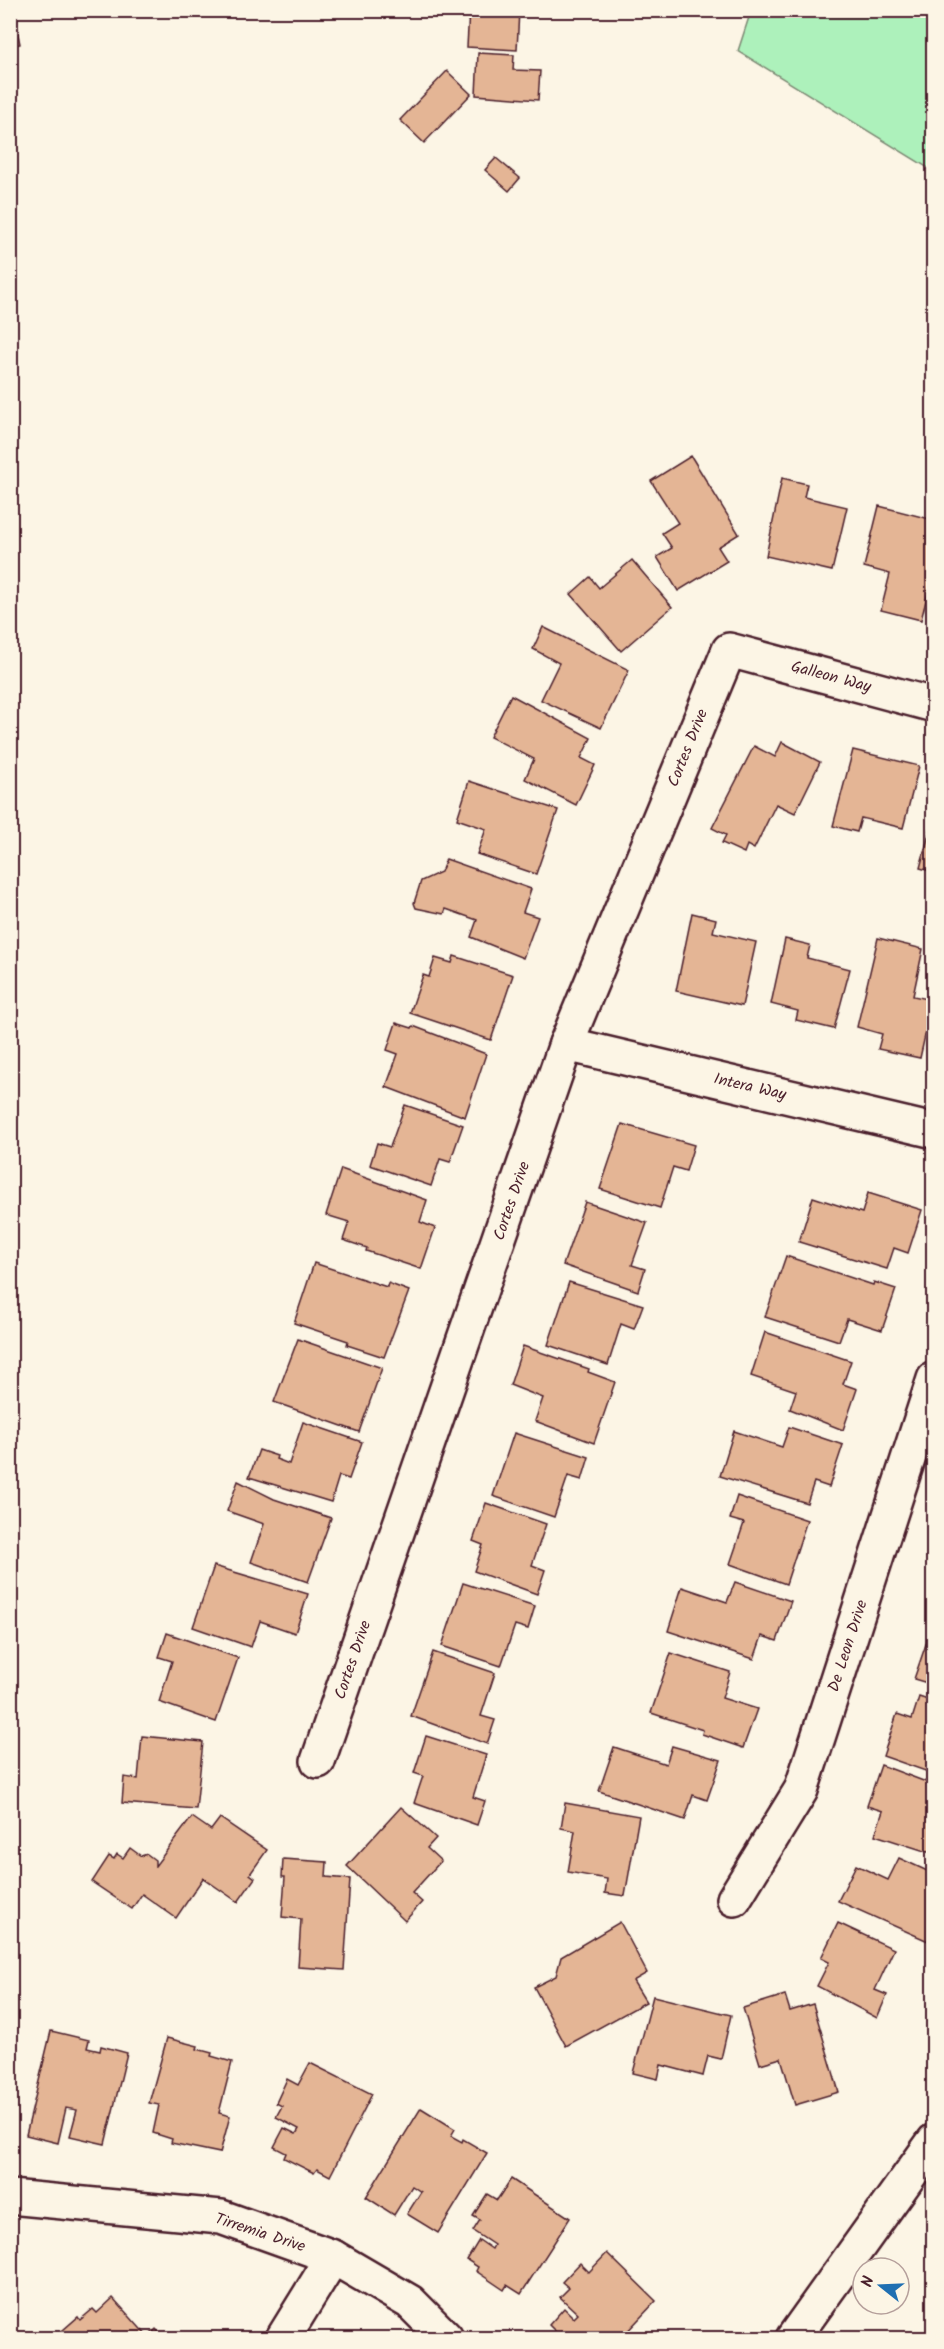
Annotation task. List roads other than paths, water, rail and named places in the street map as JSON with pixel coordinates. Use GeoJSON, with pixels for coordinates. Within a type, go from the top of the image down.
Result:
{"type":"FeatureCollection","features":[{"type":"Feature","properties":{"kind":"street","name":"Galleon Way"},"geometry":{"type":"LineString","coordinates":[[729,650],[933,705]]}},
{"type":"Feature","properties":{"kind":"street","name":"Cortes Drive"},"geometry":{"type":"LineString","coordinates":[[318,1761],[566,1044],[729,650]]}},
{"type":"Feature","properties":{"kind":"street","name":"Intera Way"},"geometry":{"type":"LineString","coordinates":[[566,1044],[933,1131]]}},
{"type":"Feature","properties":{"kind":"street","name":"De Leon Drive"},"geometry":{"type":"LineString","coordinates":[[734,1899],[801,1790],[933,1379]]}},
{"type":"Feature","properties":{"kind":"street"},"geometry":{"type":"LineString","coordinates":[[793,2338],[933,2141]]}},
{"type":"Feature","properties":{"kind":"street","name":"Tirremia Drive"},"geometry":{"type":"LineString","coordinates":[[10,2197],[220,2217],[333,2258],[410,2302],[446,2338]]}},
{"type":"Feature","properties":{"kind":"street"},"geometry":{"type":"LineString","coordinates":[[283,2338],[333,2258]]}}]}
